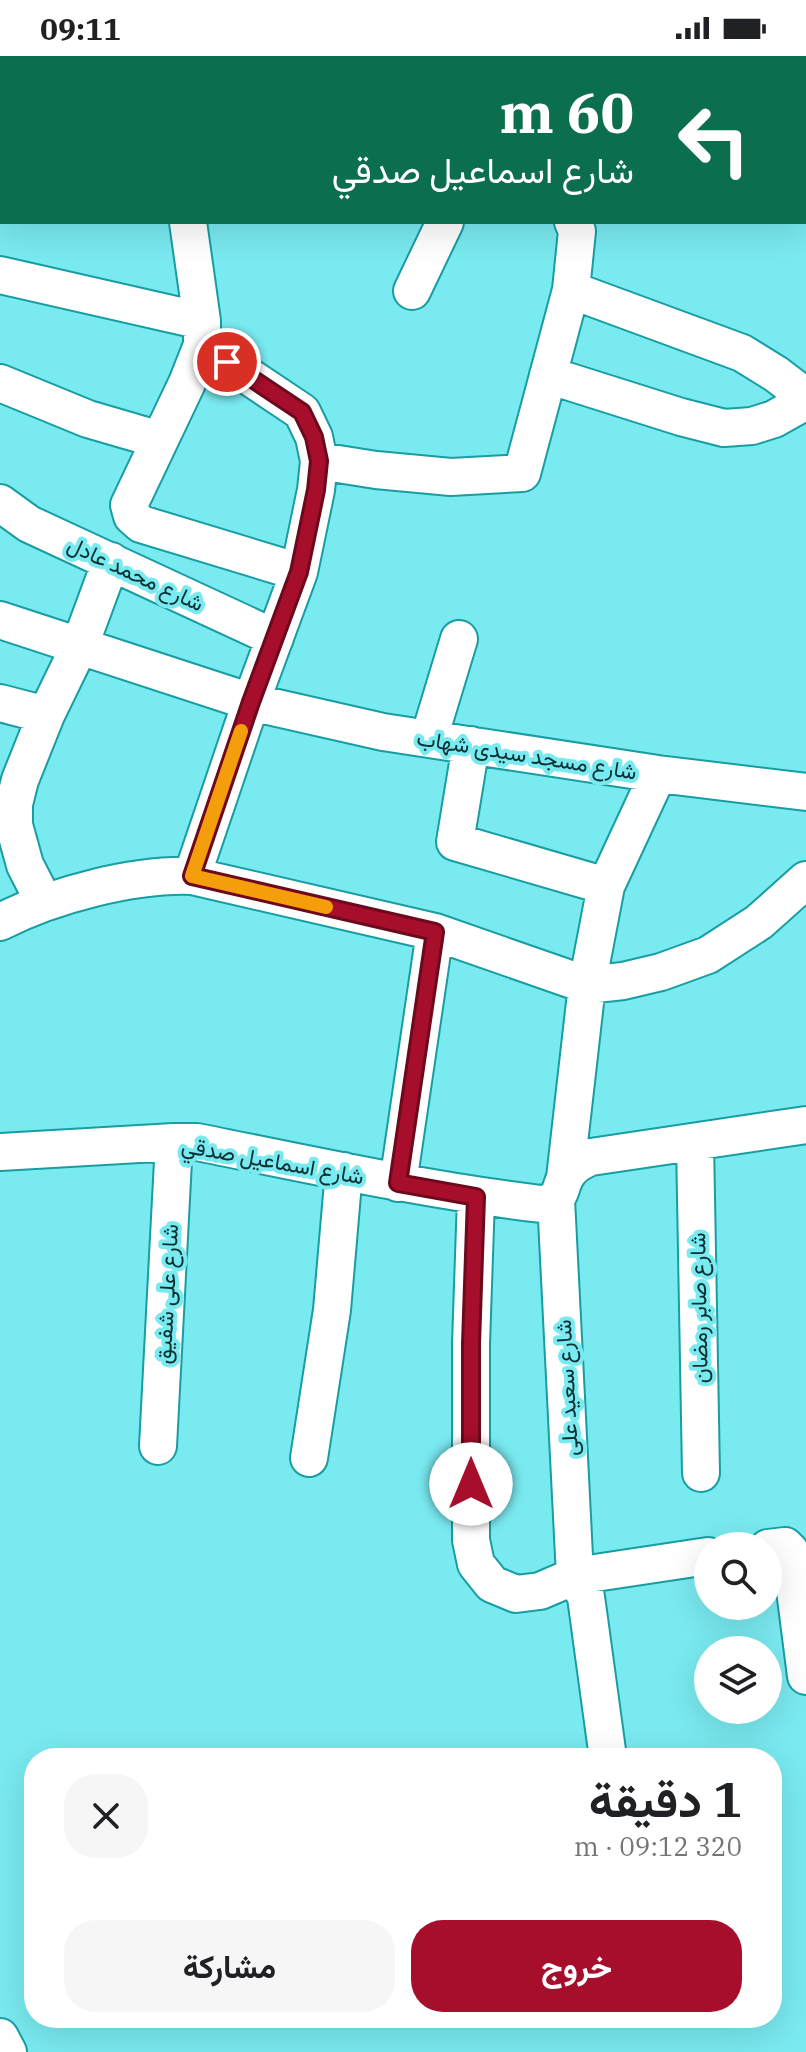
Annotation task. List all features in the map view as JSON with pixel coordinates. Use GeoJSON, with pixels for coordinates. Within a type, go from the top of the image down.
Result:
{"type":"FeatureCollection","features":[{"type":"Feature","properties":{"kind":"street"},"geometry":{"type":"LineString","coordinates":[[188,224],[202,333],[187,383],[129,505],[132,516],[141,524],[299,572]]}},
{"type":"Feature","properties":{"kind":"street"},"geometry":{"type":"LineString","coordinates":[[412,291],[444,224]]}},
{"type":"Feature","properties":{"kind":"street"},"geometry":{"type":"LineString","coordinates":[[319,461],[451,477],[522,473],[571,290],[577,231],[574,224]]}},
{"type":"Feature","properties":{"kind":"street"},"geometry":{"type":"LineString","coordinates":[[0,275],[202,333],[302,412],[314,437],[319,461],[316,490],[299,572],[192,876]]}},
{"type":"Feature","properties":{"kind":"street"},"geometry":{"type":"LineString","coordinates":[[548,375],[724,428],[752,426],[774,419],[806,399],[776,374],[742,353],[571,290]]}},
{"type":"Feature","properties":{"kind":"street"},"geometry":{"type":"LineString","coordinates":[[0,383],[88,419],[160,440]]}},
{"type":"Feature","properties":{"kind":"street","name":"شارع محمد عادل"},"geometry":{"type":"LineString","coordinates":[[0,503],[29,524],[275,638]]}},
{"type":"Feature","properties":{"kind":"street"},"geometry":{"type":"LineString","coordinates":[[44,902],[25,865],[14,825],[14,804],[20,780],[46,715],[80,645],[111,561]]}},
{"type":"Feature","properties":{"kind":"street","name":"شارع مسجد سيدى شهاب"},"geometry":{"type":"LineString","coordinates":[[0,620],[251,702],[383,732],[658,774],[806,792]]}},
{"type":"Feature","properties":{"kind":"street"},"geometry":{"type":"LineString","coordinates":[[429,738],[459,639]]}},
{"type":"Feature","properties":{"kind":"street"},"geometry":{"type":"LineString","coordinates":[[0,703],[46,715]]}},
{"type":"Feature","properties":{"kind":"street"},"geometry":{"type":"LineString","coordinates":[[471,745],[455,842],[606,886]]}},
{"type":"Feature","properties":{"kind":"street","name":"شارع سعيد على"},"geometry":{"type":"LineString","coordinates":[[607,1748],[586,1597],[575,1576],[560,1189],[587,985],[606,886],[658,774]]}},
{"type":"Feature","properties":{"kind":"street"},"geometry":{"type":"LineString","coordinates":[[0,922],[44,902],[103,887],[175,875],[192,876],[435,932],[587,985],[661,972],[708,955],[759,922],[806,880]]}},
{"type":"Feature","properties":{"kind":"street"},"geometry":{"type":"LineString","coordinates":[[398,1183],[435,932]]}},
{"type":"Feature","properties":{"kind":"street"},"geometry":{"type":"LineString","coordinates":[[560,1189],[579,1162],[591,1157],[806,1125]]}},
{"type":"Feature","properties":{"kind":"street","name":"شارع على شفيق"},"geometry":{"type":"LineString","coordinates":[[158,1446],[174,1142]]}},
{"type":"Feature","properties":{"kind":"street","name":"شارع اسماعيل صدقي"},"geometry":{"type":"LineString","coordinates":[[0,1152],[197,1142],[476,1197],[541,1204],[549,1203],[560,1189]]}},
{"type":"Feature","properties":{"kind":"street","name":"شارع صابر رمضان"},"geometry":{"type":"LineString","coordinates":[[695,1142],[701,1473]]}},
{"type":"Feature","properties":{"kind":"street"},"geometry":{"type":"LineString","coordinates":[[309,1458],[332,1310],[344,1171]]}},
{"type":"Feature","properties":{"kind":"street"},"geometry":{"type":"LineString","coordinates":[[476,1197],[471,1344],[471,1540],[476,1564],[492,1584],[516,1594],[540,1591],[575,1576],[694,1558]]}},
{"type":"Feature","properties":{"kind":"street"},"geometry":{"type":"LineString","coordinates":[[782,1546],[790,1551],[806,1676]]}},
{"type":"Feature","properties":{"kind":"street"},"geometry":{"type":"LineString","coordinates":[[0,2037],[8,2052]]}},
{"type":"Feature","properties":{"kind":"slow traffic"},"geometry":{"type":"LineString","coordinates":[[241,731],[192,876],[326,907]]}},
{"type":"Feature","properties":{"kind":"route"},"geometry":{"type":"LineString","coordinates":[[227,362],[302,412],[314,437],[319,461],[299,572],[192,876],[435,932],[398,1183],[476,1197],[471,1344],[471,1484]]}}]}
